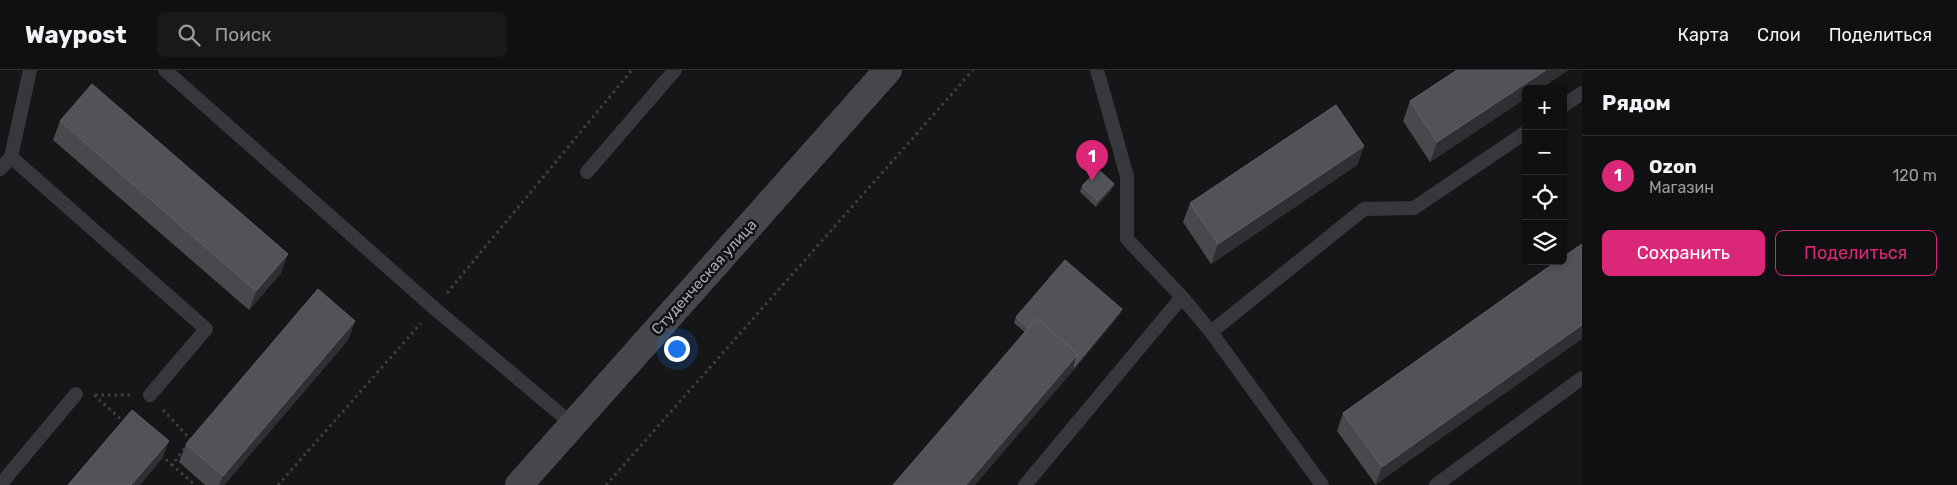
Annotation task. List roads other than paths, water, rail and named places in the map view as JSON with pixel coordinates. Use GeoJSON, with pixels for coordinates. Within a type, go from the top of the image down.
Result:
{"type":"FeatureCollection","features":[{"type":"Feature","properties":{"kind":"street","name":"Студенческая улица"},"geometry":{"type":"LineString","coordinates":[[519,485],[888,70]]}},
{"type":"Feature","properties":{"kind":"lane"},"geometry":{"type":"LineString","coordinates":[[0,170],[12,157],[30,70]]}},
{"type":"Feature","properties":{"kind":"lane"},"geometry":{"type":"LineString","coordinates":[[165,70],[434,308],[572,424]]}},
{"type":"Feature","properties":{"kind":"lane"},"geometry":{"type":"LineString","coordinates":[[587,172],[675,70]]}},
{"type":"Feature","properties":{"kind":"lane"},"geometry":{"type":"LineString","coordinates":[[1097,70],[1127,176],[1127,239],[1182,297],[1211,332],[1322,485]]}},
{"type":"Feature","properties":{"kind":"lane"},"geometry":{"type":"LineString","coordinates":[[1567,103],[1582,93]]}},
{"type":"Feature","properties":{"kind":"lane"},"geometry":{"type":"LineString","coordinates":[[1211,332],[1364,209],[1414,208],[1522,135]]}},
{"type":"Feature","properties":{"kind":"lane"},"geometry":{"type":"LineString","coordinates":[[12,157],[206,329],[150,395]]}},
{"type":"Feature","properties":{"kind":"lane"},"geometry":{"type":"LineString","coordinates":[[1025,485],[1182,297]]}},
{"type":"Feature","properties":{"kind":"lane"},"geometry":{"type":"LineString","coordinates":[[1436,485],[1582,378]]}},
{"type":"Feature","properties":{"kind":"lane"},"geometry":{"type":"LineString","coordinates":[[0,485],[76,394]]}},
{"type":"Feature","properties":{"kind":"place","name":"Ozon"},"geometry":{"type":"Point","coordinates":[1092,181]}}]}
